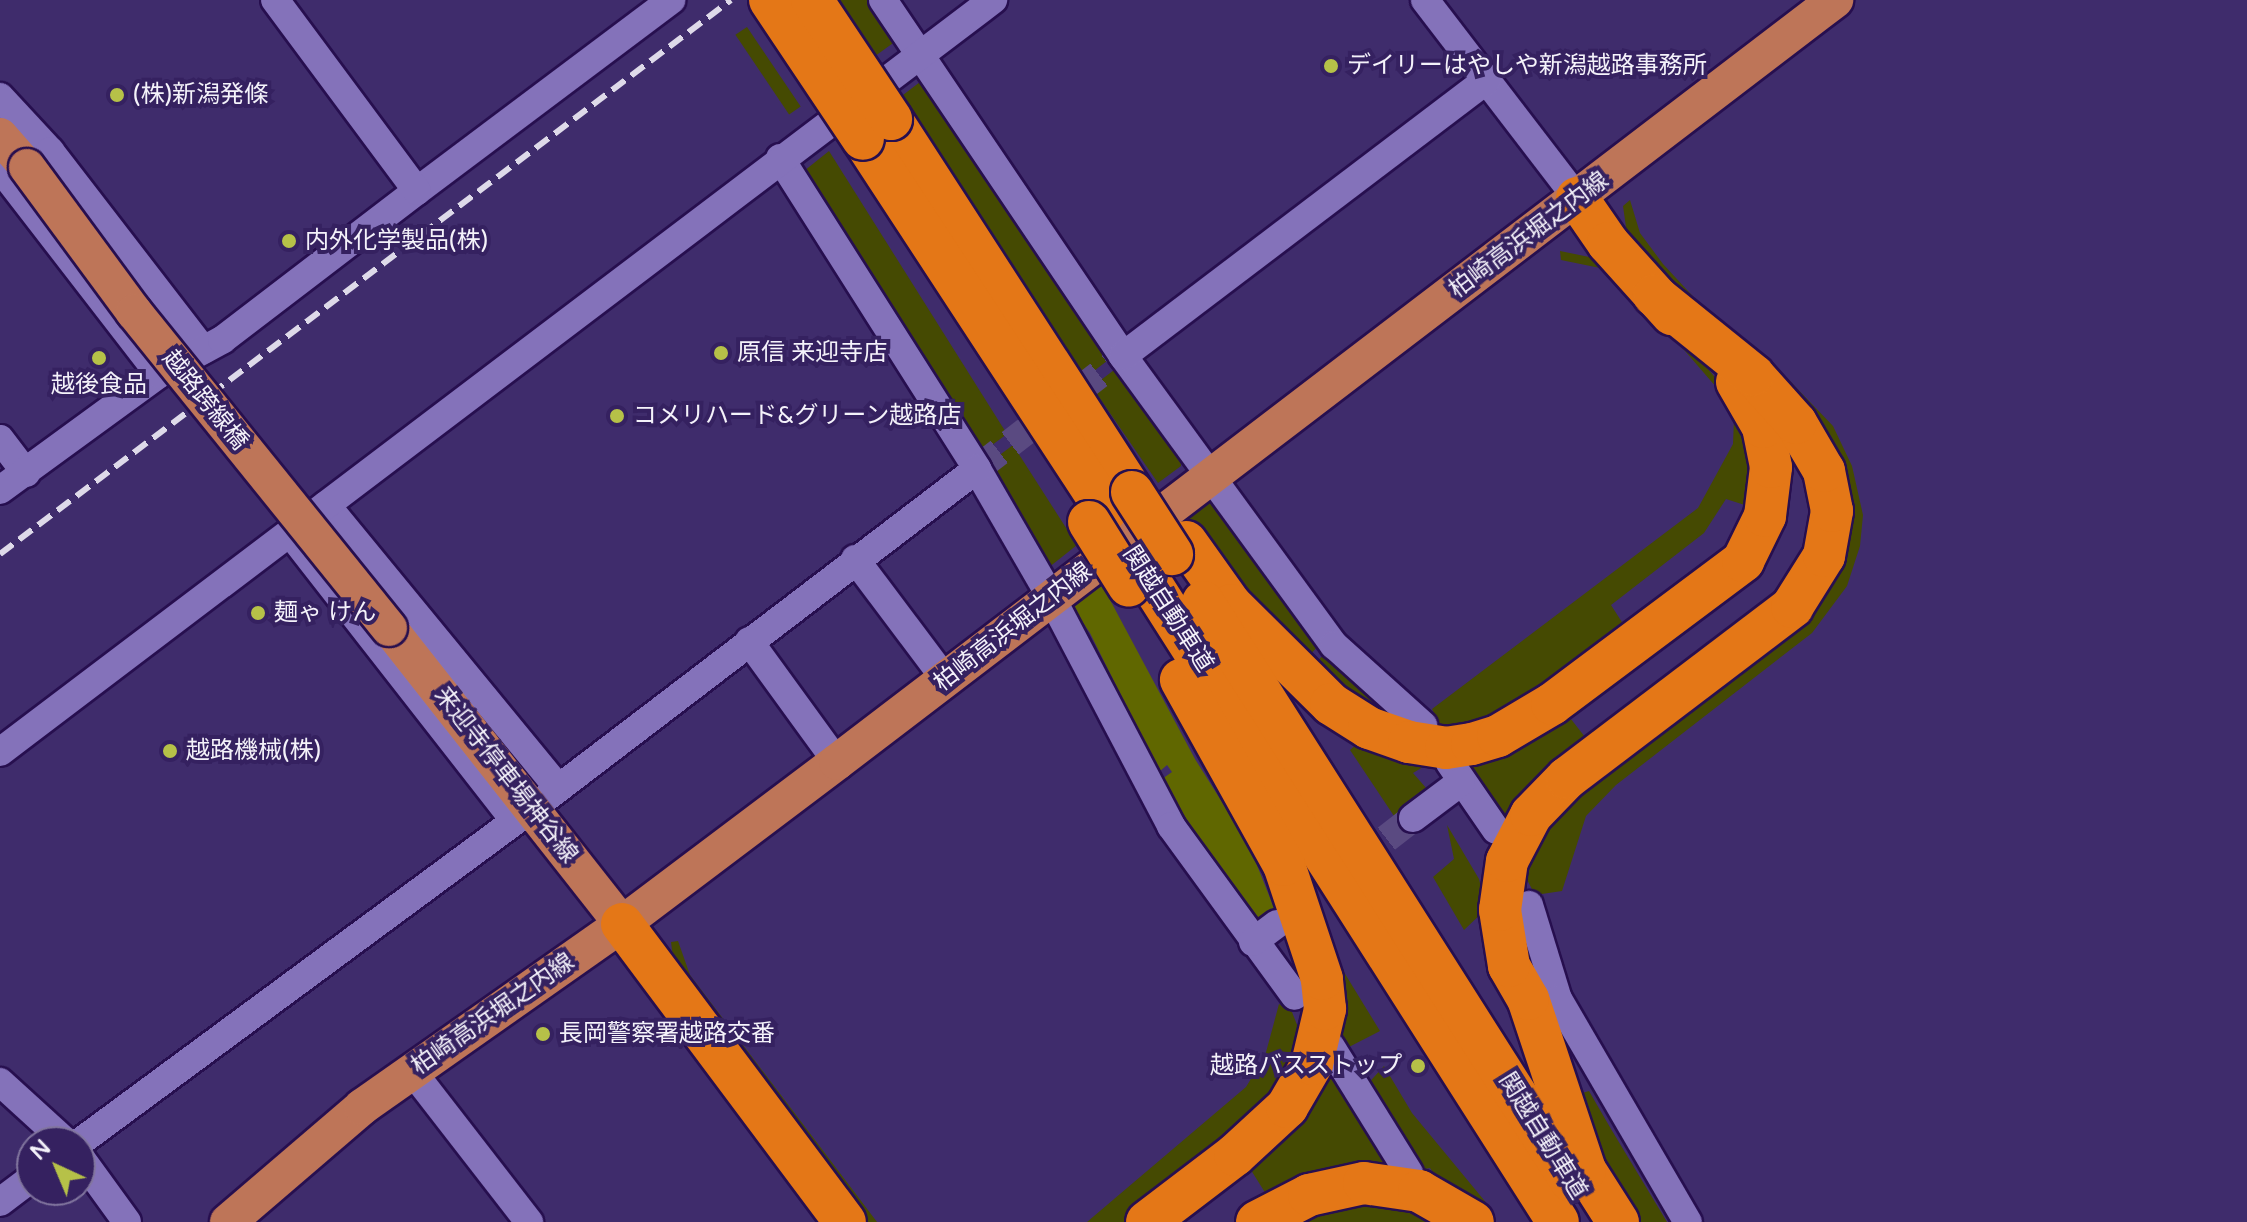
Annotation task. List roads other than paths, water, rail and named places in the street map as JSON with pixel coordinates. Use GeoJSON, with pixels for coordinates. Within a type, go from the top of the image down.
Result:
{"type":"FeatureCollection","features":[{"type":"Feature","properties":{"kind":"highway"},"geometry":{"type":"LineString","coordinates":[[770,0],[964,229],[1118,502],[1158,564],[1231,605],[1295,672],[1350,716],[1389,736],[1426,746],[1446,748],[1498,736],[1552,704],[1724,577],[1754,544],[1765,516],[1771,467],[1753,404],[1608,243],[1577,198]]}},
{"type":"Feature","properties":{"kind":"highway"},"geometry":{"type":"LineString","coordinates":[[812,0],[877,129],[906,205],[1118,502],[1158,564],[1284,865],[1322,979],[1325,1009],[1312,1064],[1287,1107],[1235,1155],[1147,1222]]}},
{"type":"Feature","properties":{"kind":"highway"},"geometry":{"type":"LineString","coordinates":[[1618,1222],[1585,1170],[1528,999],[1509,966],[1500,910],[1507,861],[1531,815],[1567,778],[1792,607],[1824,556],[1832,511],[1824,471],[1796,423],[1753,375],[1654,295]]}},
{"type":"Feature","properties":{"kind":"highway","name":"関越自動車道"},"geometry":{"type":"LineString","coordinates":[[1158,564],[1558,1222]]}},
{"type":"Feature","properties":{"kind":"highway","name":"関越自動車道"},"geometry":{"type":"LineString","coordinates":[[1158,564],[1597,1222]]}},
{"type":"Feature","properties":{"kind":"highway"},"geometry":{"type":"LineString","coordinates":[[622,924],[845,1222]]}},
{"type":"Feature","properties":{"kind":"highway"},"geometry":{"type":"LineString","coordinates":[[806,1167],[853,1222]]}},
{"type":"Feature","properties":{"kind":"highway"},"geometry":{"type":"LineString","coordinates":[[1257,1222],[1309,1195],[1364,1183],[1419,1191],[1473,1222]]}},
{"type":"Feature","properties":{"kind":"main road","name":"柏崎高浜堀之内線"},"geometry":{"type":"LineString","coordinates":[[228,1222],[313,1145],[412,1071],[622,924],[1835,0]]}},
{"type":"Feature","properties":{"kind":"main road","name":"越路跨線橋"},"geometry":{"type":"LineString","coordinates":[[0,136],[13,168],[134,312],[389,628]]}},
{"type":"Feature","properties":{"kind":"main road","name":"来迎寺停車場神谷線"},"geometry":{"type":"LineString","coordinates":[[389,628],[535,804],[622,924]]}},
{"type":"Feature","properties":{"kind":"street"},"geometry":{"type":"LineString","coordinates":[[275,0],[417,191]]}},
{"type":"Feature","properties":{"kind":"street"},"geometry":{"type":"LineString","coordinates":[[0,490],[159,374],[203,350],[671,0]]}},
{"type":"Feature","properties":{"kind":"street"},"geometry":{"type":"LineString","coordinates":[[883,0],[1123,356],[1334,645],[1423,725]]}},
{"type":"Feature","properties":{"kind":"street"},"geometry":{"type":"LineString","coordinates":[[0,752],[780,158],[993,0]]}},
{"type":"Feature","properties":{"kind":"street"},"geometry":{"type":"LineString","coordinates":[[1425,0],[1577,198]]}},
{"type":"Feature","properties":{"kind":"street"},"geometry":{"type":"LineString","coordinates":[[1123,356],[1487,80]]}},
{"type":"Feature","properties":{"kind":"street"},"geometry":{"type":"LineString","coordinates":[[0,97],[50,151],[203,350]]}},
{"type":"Feature","properties":{"kind":"street"},"geometry":{"type":"LineString","coordinates":[[780,158],[977,469],[1051,597],[1171,826],[1295,996]]}},
{"type":"Feature","properties":{"kind":"street"},"geometry":{"type":"LineString","coordinates":[[13,168],[159,374]]}},
{"type":"Feature","properties":{"kind":"street"},"geometry":{"type":"LineString","coordinates":[[0,439],[26,473]]}},
{"type":"Feature","properties":{"kind":"street"},"geometry":{"type":"LineString","coordinates":[[96,1130],[535,804],[977,469]]}},
{"type":"Feature","properties":{"kind":"street"},"geometry":{"type":"LineString","coordinates":[[326,505],[535,804]]}},
{"type":"Feature","properties":{"kind":"street"},"geometry":{"type":"LineString","coordinates":[[290,533],[535,804]]}},
{"type":"Feature","properties":{"kind":"street"},"geometry":{"type":"LineString","coordinates":[[855,559],[946,680]]}},
{"type":"Feature","properties":{"kind":"street"},"geometry":{"type":"LineString","coordinates":[[749,641],[837,762]]}},
{"type":"Feature","properties":{"kind":"street"},"geometry":{"type":"LineString","coordinates":[[1413,818],[1455,772],[1496,830]]}},
{"type":"Feature","properties":{"kind":"street"},"geometry":{"type":"LineString","coordinates":[[1529,905],[1558,999],[1688,1222]]}},
{"type":"Feature","properties":{"kind":"street"},"geometry":{"type":"LineString","coordinates":[[1253,942],[1277,924]]}},
{"type":"Feature","properties":{"kind":"street"},"geometry":{"type":"LineString","coordinates":[[1331,1047],[1409,1173]]}},
{"type":"Feature","properties":{"kind":"street"},"geometry":{"type":"LineString","coordinates":[[412,1071],[529,1222]]}},
{"type":"Feature","properties":{"kind":"street"},"geometry":{"type":"LineString","coordinates":[[0,1082],[48,1126]]}},
{"type":"Feature","properties":{"kind":"street"},"geometry":{"type":"LineString","coordinates":[[96,1179],[127,1222]]}},
{"type":"Feature","properties":{"kind":"tunnel"},"geometry":{"type":"LineString","coordinates":[[977,469],[1123,356]]}},
{"type":"Feature","properties":{"kind":"tunnel"},"geometry":{"type":"LineString","coordinates":[[1287,916],[1413,818]]}},
{"type":"Feature","properties":{"kind":"railway"},"geometry":{"type":"LineString","coordinates":[[0,554],[731,0]]}},
{"type":"Feature","properties":{"kind":"place","name":"デイリーはやしや新潟越路事務所"},"geometry":{"type":"Point","coordinates":[1331,66]}},
{"type":"Feature","properties":{"kind":"place","name":"(株)新潟発條"},"geometry":{"type":"Point","coordinates":[117,95]}},
{"type":"Feature","properties":{"kind":"place","name":"内外化学製品(株)"},"geometry":{"type":"Point","coordinates":[289,241]}},
{"type":"Feature","properties":{"kind":"place","name":"原信 来迎寺店"},"geometry":{"type":"Point","coordinates":[721,353]}},
{"type":"Feature","properties":{"kind":"place","name":"越後食品"},"geometry":{"type":"Point","coordinates":[99,358]}},
{"type":"Feature","properties":{"kind":"place","name":"コメリハード&グリーン越路店"},"geometry":{"type":"Point","coordinates":[617,416]}},
{"type":"Feature","properties":{"kind":"place","name":"麺ゃ けん"},"geometry":{"type":"Point","coordinates":[258,613]}},
{"type":"Feature","properties":{"kind":"place","name":"越路機械(株)"},"geometry":{"type":"Point","coordinates":[170,751]}},
{"type":"Feature","properties":{"kind":"place","name":"長岡警察署越路交番"},"geometry":{"type":"Point","coordinates":[543,1034]}},
{"type":"Feature","properties":{"kind":"place","name":"越路バスストップ"},"geometry":{"type":"Point","coordinates":[1418,1066]}}]}
